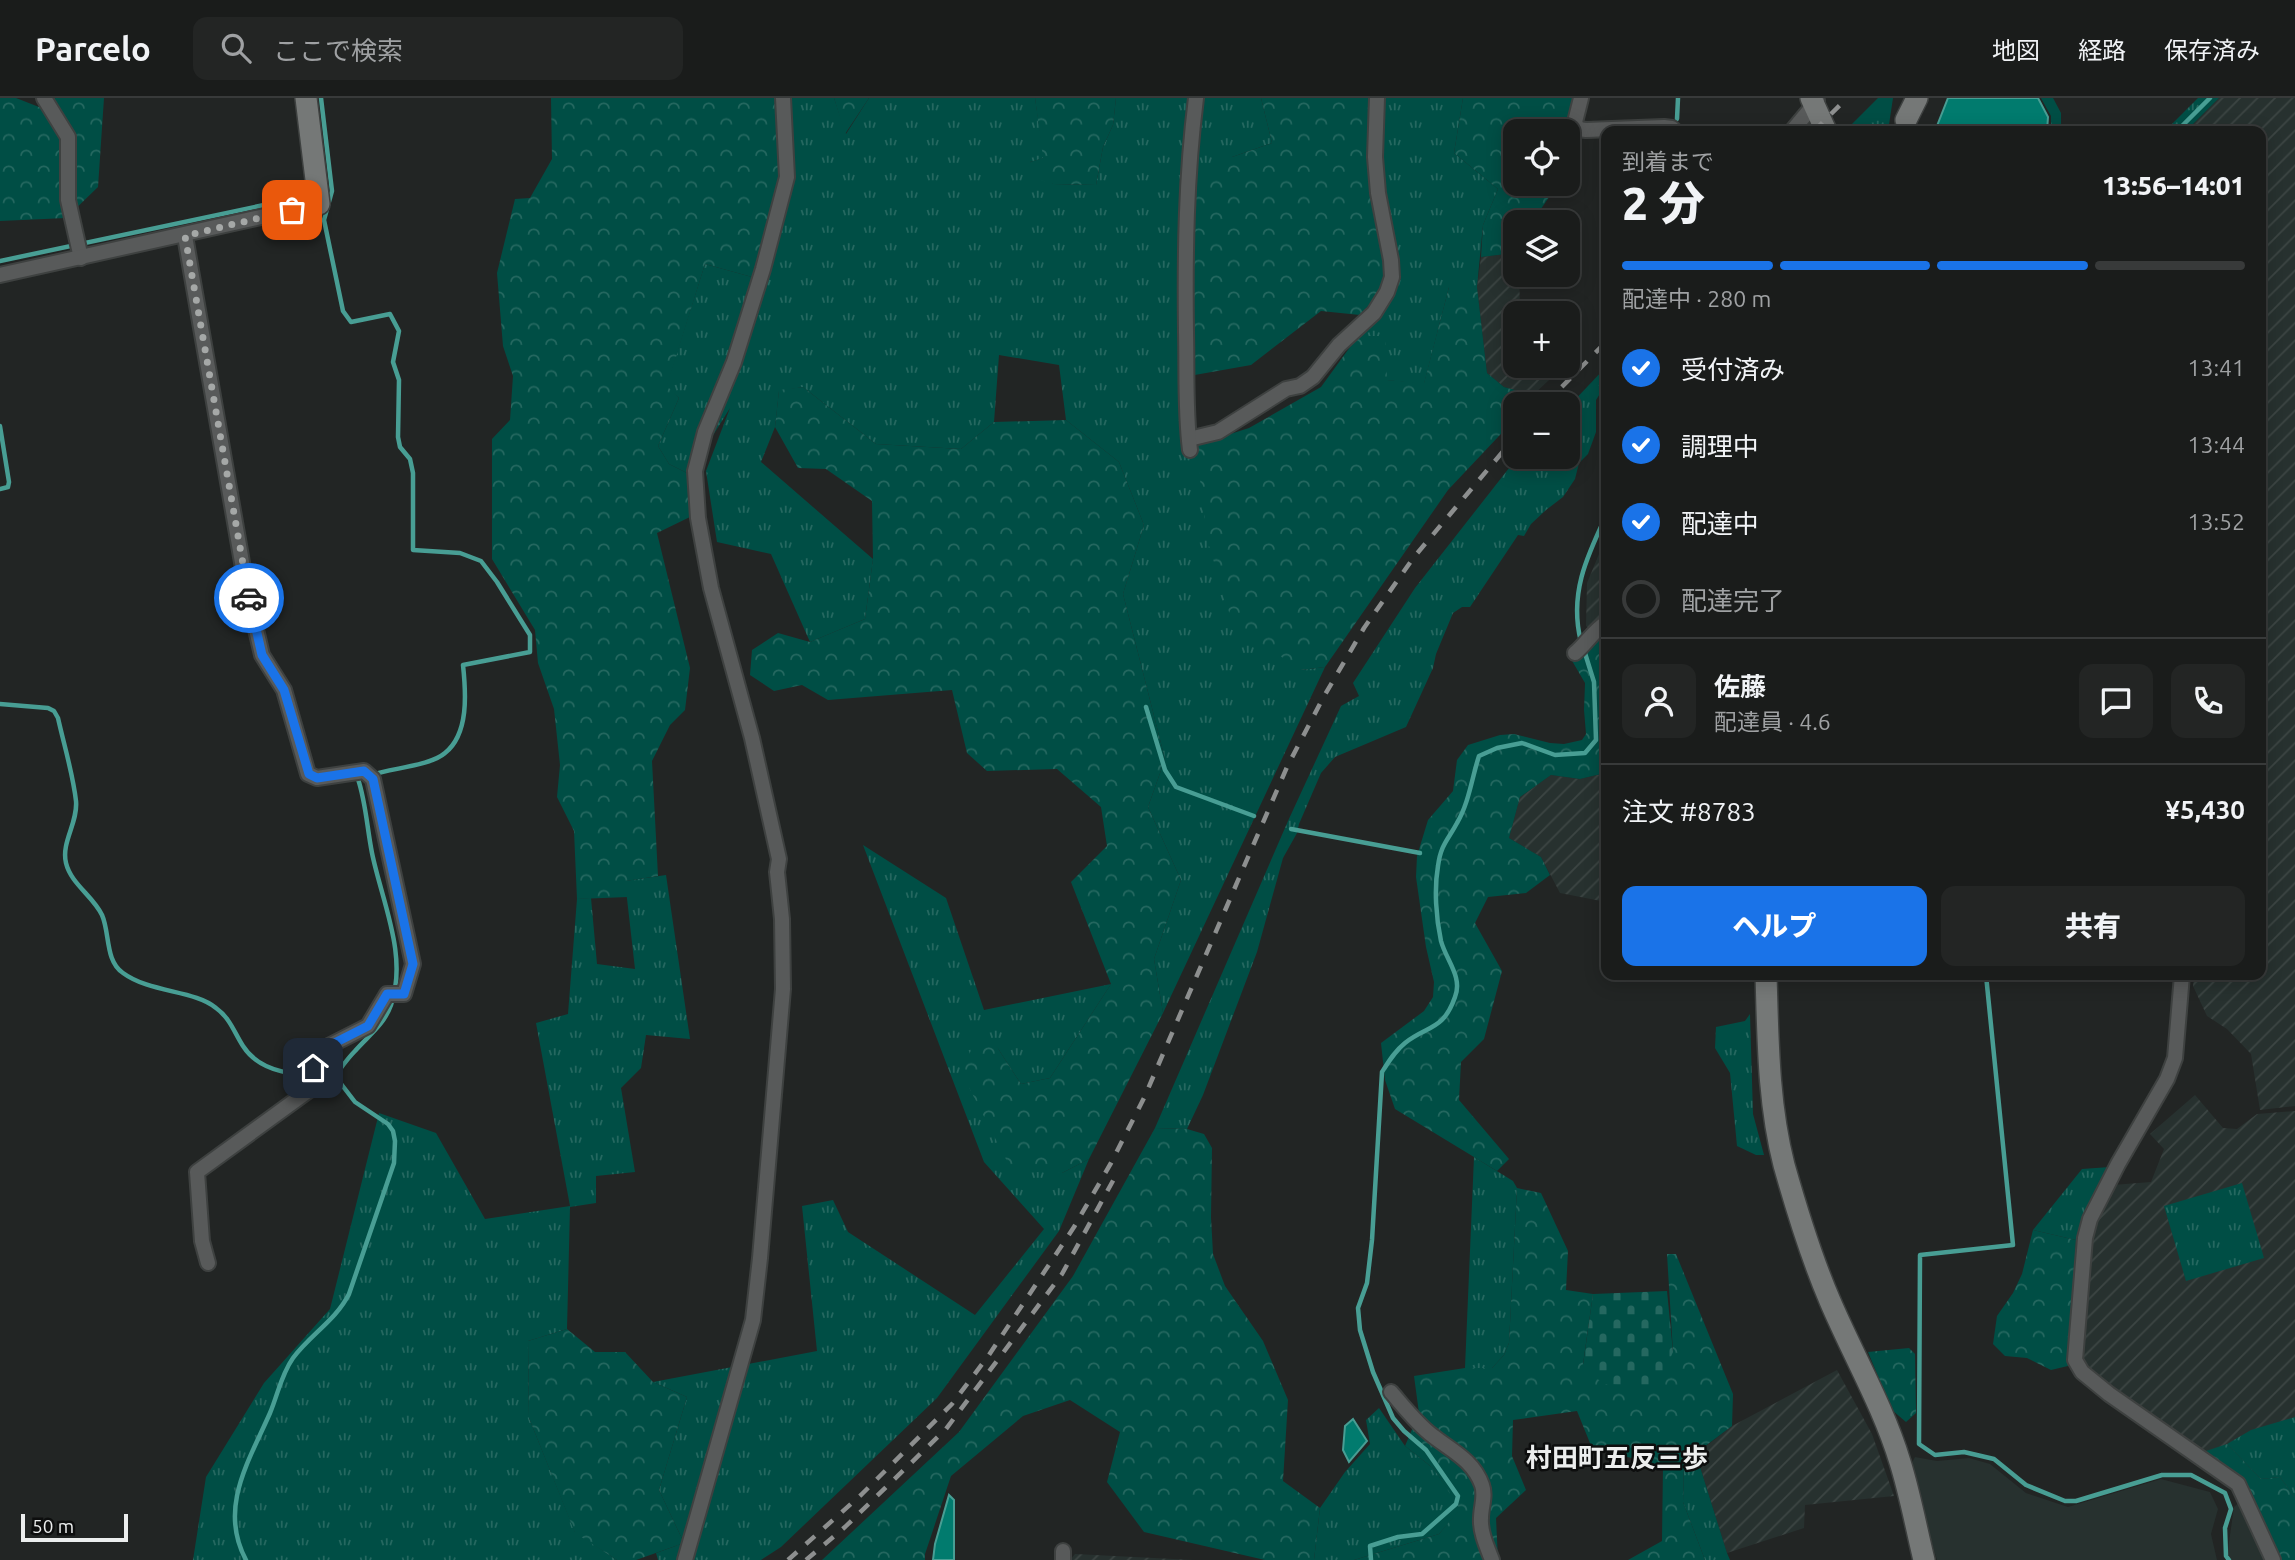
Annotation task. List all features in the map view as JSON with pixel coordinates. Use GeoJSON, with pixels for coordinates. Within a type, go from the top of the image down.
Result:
{"type":"FeatureCollection","features":[{"type":"Feature","properties":{"kind":"street"},"geometry":{"type":"LineString","coordinates":[[44,98],[68,137],[68,200],[81,258]]}},
{"type":"Feature","properties":{"kind":"street"},"geometry":{"type":"LineString","coordinates":[[0,275],[185,236],[319,204],[306,98]]}},
{"type":"Feature","properties":{"kind":"street"},"geometry":{"type":"LineString","coordinates":[[684,1560],[753,1320],[783,989],[782,919],[776,872],[779,859],[752,738],[711,588],[698,518],[695,471],[705,432],[734,362],[763,269],[787,177],[783,98]]}},
{"type":"Feature","properties":{"kind":"street"},"geometry":{"type":"LineString","coordinates":[[1196,98],[1186,186],[1184,271],[1186,398],[1190,444],[1218,432],[1286,390],[1300,386],[1313,377],[1339,345],[1374,313],[1387,292],[1392,277],[1376,169],[1377,98]]}},
{"type":"Feature","properties":{"kind":"street"},"geometry":{"type":"LineString","coordinates":[[1581,98],[1575,122],[1578,128],[1601,129]]}},
{"type":"Feature","properties":{"kind":"street"},"geometry":{"type":"LineString","coordinates":[[1905,126],[1917,98]]}},
{"type":"Feature","properties":{"kind":"street"},"geometry":{"type":"LineString","coordinates":[[1796,126],[1815,100]]}},
{"type":"Feature","properties":{"kind":"street"},"geometry":{"type":"LineString","coordinates":[[1815,100],[1824,126]]}},
{"type":"Feature","properties":{"kind":"street"},"geometry":{"type":"LineString","coordinates":[[185,236],[247,591],[262,655],[284,690],[309,774],[317,778],[368,775],[413,964],[404,994],[387,994],[368,1026],[311,1055],[315,1086],[197,1172],[202,1241],[208,1263]]}},
{"type":"Feature","properties":{"kind":"street"},"geometry":{"type":"LineString","coordinates":[[1574,653],[1601,626]]}},
{"type":"Feature","properties":{"kind":"street"},"geometry":{"type":"LineString","coordinates":[[1766,980],[1773,1111],[1784,1163],[1806,1239],[1829,1300],[1875,1398],[1900,1461],[1924,1560]]}},
{"type":"Feature","properties":{"kind":"street"},"geometry":{"type":"LineString","coordinates":[[2182,980],[2175,1058],[2167,1079],[2090,1219],[2085,1238],[2075,1360],[2082,1372],[2109,1394],[2238,1484],[2273,1560]]}},
{"type":"Feature","properties":{"kind":"street"},"geometry":{"type":"LineString","coordinates":[[1391,1392],[1433,1436],[1465,1459],[1478,1474],[1484,1490],[1480,1520],[1492,1560]]}},
{"type":"Feature","properties":{"kind":"shaded area"},"geometry":{"type":"Polygon","coordinates":[[[1948,98],[2038,98],[2048,117],[2047,126],[1937,126],[1948,98]]]}},
{"type":"Feature","properties":{"kind":"shaded area"},"geometry":{"type":"Polygon","coordinates":[[[2219,98],[2295,98],[2295,1106],[2260,1110],[2251,1054],[2227,1029],[2207,1016],[2193,986],[2194,980],[2266,980],[2266,126],[2191,126],[2219,98]]]}},
{"type":"Feature","properties":{"kind":"shaded area"},"geometry":{"type":"Polygon","coordinates":[[[1503,254],[1503,287],[1519,287],[1520,301],[1503,301],[1503,378],[1551,378],[1536,392],[1522,392],[1504,387],[1487,373],[1477,287],[1481,257],[1503,254]]]}},
{"type":"Feature","properties":{"kind":"shaded area"},"geometry":{"type":"Polygon","coordinates":[[[1601,549],[1601,639],[1586,626],[1587,583],[1601,549]]]}},
{"type":"Feature","properties":{"kind":"shaded area"},"geometry":{"type":"Polygon","coordinates":[[[1601,774],[1601,901],[1560,893],[1541,857],[1509,838],[1520,797],[1551,775],[1580,779],[1601,774]]]}},
{"type":"Feature","properties":{"kind":"shaded area"},"geometry":{"type":"Polygon","coordinates":[[[2195,1095],[2223,1128],[2237,1129],[2257,1114],[2295,1111],[2295,1560],[2280,1560],[2242,1479],[2088,1370],[2081,1350],[2088,1246],[2113,1185],[2151,1182],[2164,1149],[2150,1134],[2195,1095]]]}},
{"type":"Feature","properties":{"kind":"shaded area"},"geometry":{"type":"Polygon","coordinates":[[[1837,1370],[1872,1434],[1894,1496],[1805,1505],[1804,1528],[1727,1553],[1696,1454],[1732,1426],[1837,1370]]]}},
{"type":"Feature","properties":{"kind":"shaded area"},"geometry":{"type":"Polygon","coordinates":[[[1353,1419],[1367,1441],[1349,1462],[1343,1450],[1345,1426],[1353,1419]]]}},
{"type":"Feature","properties":{"kind":"shaded area"},"geometry":{"type":"Polygon","coordinates":[[[1915,1457],[1937,1461],[1969,1458],[1990,1464],[2026,1493],[2068,1507],[2161,1479],[2210,1492],[2218,1509],[2211,1534],[2217,1560],[1937,1560],[1909,1468],[1915,1457]]]}},
{"type":"Feature","properties":{"kind":"shaded area"},"geometry":{"type":"Polygon","coordinates":[[[949,1495],[954,1500],[954,1560],[933,1560],[935,1544],[949,1495]]]}},
{"type":"Feature","properties":{"kind":"shaded area"},"geometry":{"type":"Polygon","coordinates":[[[2242,1500],[2267,1560],[2231,1560],[2227,1556],[2234,1507],[2242,1500]]]}},
{"type":"Feature","properties":{"kind":"shaded area"},"geometry":{"type":"Polygon","coordinates":[[[1075,1554],[1193,1560],[1070,1560],[1075,1554]]]}},
{"type":"Feature","properties":{"kind":"green space"},"geometry":{"type":"Polygon","coordinates":[[[0,98],[16,98],[39,107],[54,98],[104,98],[98,187],[66,218],[0,221],[0,98]]]}},
{"type":"Feature","properties":{"kind":"green space"},"geometry":{"type":"Polygon","coordinates":[[[551,98],[775,98],[779,178],[752,277],[705,264],[667,386],[679,398],[658,446],[669,464],[689,474],[692,516],[657,533],[690,668],[685,710],[670,725],[652,761],[658,876],[626,881],[628,897],[577,899],[574,831],[557,797],[560,765],[554,709],[538,663],[535,630],[492,559],[492,439],[510,420],[513,376],[503,346],[497,273],[515,199],[530,198],[552,159],[551,98]]]}},
{"type":"Feature","properties":{"kind":"green space"},"geometry":{"type":"Polygon","coordinates":[[[775,98],[834,98],[846,134],[869,98],[1035,98],[1044,158],[1030,162],[1053,184],[1096,185],[1103,147],[1113,125],[1116,98],[1261,98],[1272,143],[1232,157],[1189,376],[1196,445],[1301,670],[1325,667],[1163,1013],[1154,959],[1181,880],[1148,807],[1165,759],[1123,594],[1144,525],[1119,462],[1066,420],[1059,365],[999,355],[994,422],[961,449],[876,444],[803,387],[779,391],[775,427],[761,462],[873,559],[865,619],[810,642],[771,554],[717,542],[706,471],[730,408],[689,474],[669,464],[658,446],[679,398],[666,387],[705,264],[752,277],[779,146],[775,98]]]}},
{"type":"Feature","properties":{"kind":"green space"},"geometry":{"type":"Polygon","coordinates":[[[834,98],[869,98],[845,134],[834,98]]]}},
{"type":"Feature","properties":{"kind":"green space"},"geometry":{"type":"Polygon","coordinates":[[[1035,98],[1116,98],[1113,125],[1103,147],[1096,185],[1053,184],[1038,179],[1030,162],[1043,158],[1035,98]]]}},
{"type":"Feature","properties":{"kind":"green space"},"geometry":{"type":"Polygon","coordinates":[[[1261,98],[1374,98],[1369,175],[1386,262],[1381,291],[1360,315],[1321,311],[1251,365],[1189,376],[1192,183],[1232,157],[1272,143],[1261,98]]]}},
{"type":"Feature","properties":{"kind":"green space"},"geometry":{"type":"Polygon","coordinates":[[[1374,98],[1463,98],[1454,153],[1498,189],[1483,225],[1477,287],[1449,287],[1424,384],[1386,380],[1358,336],[1360,315],[1381,291],[1386,262],[1369,175],[1374,98]]]}},
{"type":"Feature","properties":{"kind":"green space"},"geometry":{"type":"Polygon","coordinates":[[[1463,98],[1574,98],[1569,119],[1503,119],[1503,196],[1550,196],[1540,210],[1503,210],[1503,254],[1481,257],[1483,225],[1498,189],[1454,153],[1463,98]]]}},
{"type":"Feature","properties":{"kind":"green space"},"geometry":{"type":"Polygon","coordinates":[[[1878,98],[1893,98],[1889,126],[1850,126],[1878,98]]]}},
{"type":"Feature","properties":{"kind":"green space"},"geometry":{"type":"Polygon","coordinates":[[[2041,98],[2053,98],[2061,113],[2061,126],[2051,126],[2051,116],[2041,98]]]}},
{"type":"Feature","properties":{"kind":"green space"},"geometry":{"type":"Polygon","coordinates":[[[2198,98],[2219,98],[2191,126],[2170,126],[2198,98]]]}},
{"type":"Feature","properties":{"kind":"green space"},"geometry":{"type":"Polygon","coordinates":[[[1449,287],[1477,287],[1487,373],[1504,387],[1522,392],[1503,392],[1503,432],[1448,490],[1325,667],[1301,670],[1250,636],[1229,612],[1207,539],[1196,445],[1249,428],[1321,387],[1358,336],[1385,336],[1387,380],[1424,383],[1449,287]]]}},
{"type":"Feature","properties":{"kind":"green space"},"geometry":{"type":"Polygon","coordinates":[[[1601,372],[1601,392],[1596,400],[1596,432],[1588,454],[1580,462],[1580,394],[1601,372]]]}},
{"type":"Feature","properties":{"kind":"green space"},"geometry":{"type":"Polygon","coordinates":[[[803,387],[876,444],[961,449],[994,422],[1066,420],[1119,462],[1144,525],[1123,594],[1165,759],[1148,807],[1181,880],[1154,959],[1163,1013],[1089,1159],[1062,1173],[1012,1171],[961,1072],[973,1046],[997,1047],[1021,1084],[1050,1078],[1111,984],[1071,882],[1107,846],[1101,807],[1057,769],[987,771],[967,753],[952,690],[828,700],[802,685],[774,691],[750,675],[752,650],[778,633],[810,642],[865,619],[873,559],[872,501],[826,469],[798,468],[775,427],[779,390],[803,387]]]}},
{"type":"Feature","properties":{"kind":"green space"},"geometry":{"type":"Polygon","coordinates":[[[1508,469],[1578,469],[1575,479],[1563,497],[1531,524],[1524,536],[1518,535],[1470,607],[1462,607],[1453,613],[1433,668],[1406,727],[1335,757],[1321,773],[1297,833],[1283,858],[1257,952],[1203,1095],[1187,1129],[1155,1128],[1288,821],[1341,706],[1359,696],[1353,683],[1415,588],[1508,469]]]}},
{"type":"Feature","properties":{"kind":"green space"},"geometry":{"type":"Polygon","coordinates":[[[1601,639],[1601,774],[1580,779],[1551,775],[1520,797],[1509,838],[1541,857],[1550,875],[1526,893],[1488,897],[1475,923],[1502,971],[1484,1039],[1461,1062],[1459,1100],[1509,1159],[1497,1171],[1395,1109],[1385,1080],[1381,1043],[1424,1011],[1433,997],[1434,982],[1416,877],[1417,856],[1428,820],[1453,791],[1457,760],[1468,745],[1500,735],[1514,734],[1564,744],[1582,740],[1586,734],[1585,683],[1571,659],[1601,639]]]}},
{"type":"Feature","properties":{"kind":"green space"},"geometry":{"type":"Polygon","coordinates":[[[863,845],[946,898],[984,1010],[1111,984],[1050,1078],[1021,1084],[997,1047],[1062,1173],[1089,1159],[1059,1231],[937,1398],[781,1547],[761,1560],[658,1560],[656,1553],[684,1543],[659,1490],[687,1397],[653,1382],[817,1351],[802,1206],[833,1200],[848,1232],[975,1315],[1044,1229],[984,1162],[863,845]]]}},
{"type":"Feature","properties":{"kind":"green space"},"geometry":{"type":"Polygon","coordinates":[[[666,875],[690,1039],[646,1035],[641,1068],[621,1088],[635,1172],[596,1176],[596,1203],[570,1207],[567,1329],[528,1341],[529,1418],[575,1532],[617,1560],[193,1560],[206,1477],[264,1383],[330,1309],[379,1113],[436,1133],[485,1219],[570,1206],[536,1023],[568,1014],[577,899],[591,898],[597,964],[635,969],[625,881],[666,875]]]}},
{"type":"Feature","properties":{"kind":"green space"},"geometry":{"type":"Polygon","coordinates":[[[1750,1014],[1753,1114],[1764,1155],[1756,1155],[1737,1146],[1730,1073],[1715,1048],[1716,1027],[1745,1021],[1750,1014]]]}},
{"type":"Feature","properties":{"kind":"green space"},"geometry":{"type":"Polygon","coordinates":[[[1155,1128],[1187,1129],[1204,1134],[1212,1148],[1213,1254],[1225,1286],[1263,1341],[1288,1400],[1283,1481],[1320,1508],[1314,1560],[1265,1560],[1144,1532],[1107,1482],[1120,1432],[1070,1400],[1023,1416],[951,1476],[925,1560],[822,1560],[959,1432],[1073,1276],[1155,1128]]]}},
{"type":"Feature","properties":{"kind":"green space"},"geometry":{"type":"Polygon","coordinates":[[[1474,1157],[1513,1181],[1517,1188],[1509,1343],[1504,1355],[1492,1368],[1465,1368],[1474,1157]]]}},
{"type":"Feature","properties":{"kind":"green space"},"geometry":{"type":"Polygon","coordinates":[[[2110,1167],[2076,1240],[2033,1230],[2082,1169],[2110,1167]]]}},
{"type":"Feature","properties":{"kind":"green space"},"geometry":{"type":"Polygon","coordinates":[[[2242,1183],[2264,1258],[2186,1281],[2164,1206],[2242,1183]]]}},
{"type":"Feature","properties":{"kind":"green space"},"geometry":{"type":"Polygon","coordinates":[[[1517,1188],[1541,1193],[1568,1251],[1566,1290],[1593,1294],[1583,1364],[1673,1352],[1667,1254],[1676,1254],[1733,1394],[1732,1426],[1684,1462],[1683,1502],[1705,1560],[1628,1560],[1662,1541],[1663,1466],[1592,1448],[1577,1411],[1513,1420],[1512,1456],[1526,1490],[1496,1518],[1498,1560],[1354,1560],[1439,1534],[1460,1509],[1434,1469],[1405,1446],[1419,1413],[1414,1376],[1465,1368],[1492,1368],[1504,1355],[1509,1343],[1517,1188]]]}},
{"type":"Feature","properties":{"kind":"green space"},"geometry":{"type":"Polygon","coordinates":[[[2033,1230],[2076,1240],[2072,1365],[2051,1370],[2027,1358],[2005,1356],[1993,1344],[1997,1316],[2022,1274],[2033,1230]]]}},
{"type":"Feature","properties":{"kind":"green space"},"geometry":{"type":"Polygon","coordinates":[[[1667,1291],[1673,1352],[1657,1387],[1603,1384],[1583,1365],[1593,1294],[1667,1291]]]}},
{"type":"Feature","properties":{"kind":"green space"},"geometry":{"type":"Polygon","coordinates":[[[567,1329],[595,1352],[625,1352],[653,1382],[687,1397],[659,1490],[684,1543],[636,1560],[617,1560],[575,1533],[529,1418],[528,1341],[567,1329]]]}},
{"type":"Feature","properties":{"kind":"green space"},"geometry":{"type":"Polygon","coordinates":[[[1909,1348],[1915,1354],[1916,1413],[1906,1422],[1892,1410],[1868,1352],[1909,1348]]]}},
{"type":"Feature","properties":{"kind":"green space"},"geometry":{"type":"Polygon","coordinates":[[[1379,1408],[1405,1446],[1434,1469],[1461,1509],[1439,1534],[1354,1560],[1314,1560],[1320,1508],[1345,1472],[1370,1444],[1366,1420],[1379,1408]]]}},
{"type":"Feature","properties":{"kind":"green space"},"geometry":{"type":"Polygon","coordinates":[[[2295,1417],[2295,1498],[2280,1477],[2261,1479],[2227,1444],[2251,1430],[2295,1417]]]}},
{"type":"Feature","properties":{"kind":"green space"},"geometry":{"type":"Polygon","coordinates":[[[2227,1444],[2261,1479],[2280,1477],[2295,1498],[2295,1560],[2280,1560],[2242,1479],[2203,1452],[2227,1444]]]}},
{"type":"Feature","properties":{"kind":"green space"},"geometry":{"type":"Polygon","coordinates":[[[1696,1454],[1730,1560],[1705,1560],[1683,1502],[1684,1462],[1696,1454]]]}},
{"type":"Feature","properties":{"kind":"waterway"},"geometry":{"type":"LineString","coordinates":[[321,98],[332,191],[324,220],[343,311],[351,322],[390,314],[399,331],[393,362],[399,380],[398,437],[400,447],[410,459],[413,473],[413,550],[460,553],[481,561],[530,635],[530,652],[463,665],[465,700],[462,724],[453,745],[445,753],[430,761],[372,775]]}},
{"type":"Feature","properties":{"kind":"waterway"},"geometry":{"type":"LineString","coordinates":[[1677,119],[1678,98]]}},
{"type":"Feature","properties":{"kind":"waterway"},"geometry":{"type":"LineString","coordinates":[[2182,126],[2210,98]]}},
{"type":"Feature","properties":{"kind":"waterway"},"geometry":{"type":"LineString","coordinates":[[0,261],[302,197]]}},
{"type":"Feature","properties":{"kind":"waterway"},"geometry":{"type":"LineString","coordinates":[[0,426],[9,482],[8,487],[0,489]]}},
{"type":"Feature","properties":{"kind":"waterway"},"geometry":{"type":"LineString","coordinates":[[1581,642],[1578,593],[1586,562],[1601,527]]}},
{"type":"Feature","properties":{"kind":"waterway"},"geometry":{"type":"LineString","coordinates":[[1371,1560],[1370,1546],[1398,1537],[1422,1534],[1456,1504],[1458,1496],[1426,1450],[1393,1418],[1373,1372],[1360,1330],[1358,1308],[1367,1283],[1372,1240],[1382,1072],[1401,1046],[1440,1022],[1455,997],[1457,982],[1443,948],[1438,923],[1437,875],[1441,852],[1465,807],[1479,756],[1497,748],[1522,743],[1555,755],[1585,753],[1596,740],[1594,682],[1584,650]]}},
{"type":"Feature","properties":{"kind":"waterway"},"geometry":{"type":"LineString","coordinates":[[0,704],[48,708],[54,711],[58,718],[76,801],[75,817],[66,848],[66,863],[72,877],[102,915],[117,968],[134,980],[207,1002],[221,1012],[243,1046],[261,1063],[284,1072],[335,1076]]}},
{"type":"Feature","properties":{"kind":"waterway"},"geometry":{"type":"LineString","coordinates":[[1146,707],[1165,770],[1176,787],[1254,816]]}},
{"type":"Feature","properties":{"kind":"waterway"},"geometry":{"type":"LineString","coordinates":[[335,1076],[384,1019],[391,1005],[397,967],[392,929],[372,853],[358,779],[363,777]]}},
{"type":"Feature","properties":{"kind":"waterway"},"geometry":{"type":"LineString","coordinates":[[1291,829],[1420,853]]}},
{"type":"Feature","properties":{"kind":"waterway"},"geometry":{"type":"LineString","coordinates":[[1986,980],[2013,1245],[1920,1255],[1919,1444],[1935,1455],[1964,1452],[1994,1459],[2026,1485],[2065,1501],[2076,1501],[2162,1475],[2191,1475],[2225,1493],[2231,1509],[2225,1528],[2226,1556],[2229,1560]]}},
{"type":"Feature","properties":{"kind":"waterway"},"geometry":{"type":"LineString","coordinates":[[246,1560],[238,1541],[235,1522],[236,1503],[246,1467],[289,1364],[337,1312],[349,1294],[394,1163],[393,1131],[388,1124],[355,1102],[335,1076]]}},
{"type":"Feature","properties":{"kind":"railway"},"geometry":{"type":"LineString","coordinates":[[1819,126],[1847,98]]}},
{"type":"Feature","properties":{"kind":"railway"},"geometry":{"type":"LineString","coordinates":[[1557,392],[1601,347]]}},
{"type":"Feature","properties":{"kind":"railway"},"geometry":{"type":"LineString","coordinates":[[788,1560],[861,1495],[952,1404],[989,1355],[1074,1227],[1144,1098],[1287,767],[1323,698],[1364,628],[1414,557],[1503,451]]}},
{"type":"Feature","properties":{"kind":"railway"},"geometry":{"type":"LineString","coordinates":[[806,1560],[845,1527],[946,1429],[1062,1274],[1115,1177]]}},
{"type":"Feature","properties":{"kind":"way so far"},"geometry":{"type":"LineString","coordinates":[[249,598],[185,236],[292,210]]}},
{"type":"Feature","properties":{"kind":"district","name":"村田町五反三歩"},"geometry":{"type":"Point","coordinates":[1617,1457]}},
{"type":"Feature","properties":{"kind":"route"},"geometry":{"type":"LineString","coordinates":[[249,598],[262,655],[284,690],[309,774],[317,778],[364,771],[373,779],[413,964],[404,994],[387,994],[368,1026],[311,1055],[313,1068]]}}]}
